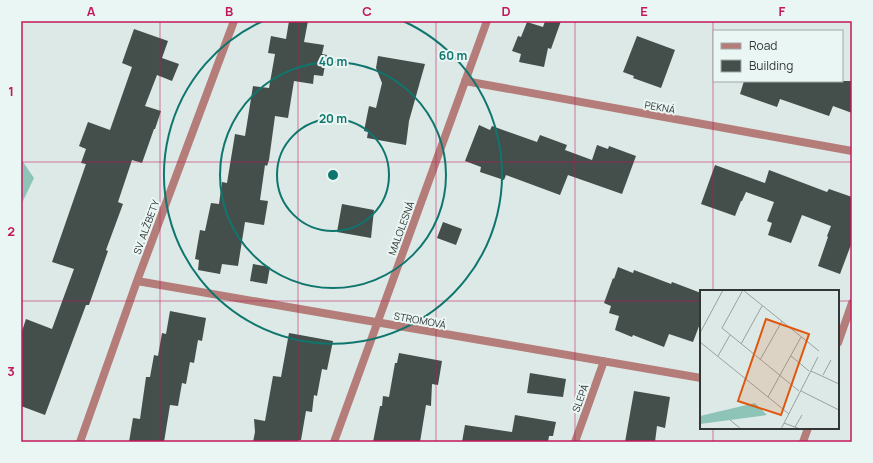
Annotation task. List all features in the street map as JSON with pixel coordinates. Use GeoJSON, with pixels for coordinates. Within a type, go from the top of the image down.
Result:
{"type":"FeatureCollection","features":[{"type":"Feature","properties":{"kind":"street","name":"SV. ALŽBETY"},"geometry":{"type":"LineString","coordinates":[[80,442],[137,281],[234,21]]}},
{"type":"Feature","properties":{"kind":"street","name":"MALOLESNÁ"},"geometry":{"type":"LineString","coordinates":[[334,442],[487,21]]}},
{"type":"Feature","properties":{"kind":"street","name":"PEKNÁ"},"geometry":{"type":"LineString","coordinates":[[465,81],[852,152]]}},
{"type":"Feature","properties":{"kind":"street","name":"STROMOVÁ"},"geometry":{"type":"LineString","coordinates":[[137,281],[700,378]]}},
{"type":"Feature","properties":{"kind":"street"},"geometry":{"type":"LineString","coordinates":[[839,340],[852,303]]}},
{"type":"Feature","properties":{"kind":"street","name":"SLEPÁ"},"geometry":{"type":"LineString","coordinates":[[575,442],[604,361]]}},
{"type":"Feature","properties":{"kind":"street"},"geometry":{"type":"LineString","coordinates":[[803,442],[808,429]]}},
{"type":"Feature","properties":{"kind":"green space"},"geometry":{"type":"Polygon","coordinates":[[[21,159],[34,178],[21,205],[21,159]]]}},
{"type":"Feature","properties":{"kind":"building"},"geometry":{"type":"Polygon","coordinates":[[[289,21],[308,21],[304,42],[324,45],[322,54],[327,55],[323,76],[314,75],[313,84],[294,81],[288,118],[275,116],[269,160],[267,166],[265,165],[260,200],[268,201],[264,225],[245,222],[238,266],[222,264],[220,274],[198,270],[199,260],[195,259],[200,230],[205,231],[211,203],[219,204],[222,182],[227,183],[235,134],[245,136],[253,86],[269,88],[275,54],[268,53],[271,36],[286,39],[289,21]]]}},
{"type":"Feature","properties":{"kind":"building"},"geometry":{"type":"Polygon","coordinates":[[[545,21],[561,21],[551,49],[548,48],[544,67],[519,62],[521,54],[512,51],[518,36],[521,37],[527,22],[543,27],[545,21]]]}},
{"type":"Feature","properties":{"kind":"building"},"geometry":{"type":"Polygon","coordinates":[[[134,29],[168,41],[162,58],[179,64],[172,81],[157,75],[145,106],[161,111],[142,163],[132,160],[118,202],[123,204],[106,250],[108,251],[89,305],[86,305],[45,415],[21,406],[21,334],[26,319],[52,329],[74,269],[52,262],[86,164],[81,163],[86,149],[79,146],[88,122],[110,130],[132,67],[122,63],[134,29]]]}},
{"type":"Feature","properties":{"kind":"building"},"geometry":{"type":"Polygon","coordinates":[[[637,36],[675,50],[661,88],[633,78],[634,76],[623,72],[637,36]]]}},
{"type":"Feature","properties":{"kind":"building"},"geometry":{"type":"Polygon","coordinates":[[[378,56],[425,64],[409,121],[406,145],[367,138],[368,132],[364,131],[369,106],[376,108],[382,83],[376,68],[378,56]]]}},
{"type":"Feature","properties":{"kind":"building"},"geometry":{"type":"Polygon","coordinates":[[[852,81],[852,113],[833,106],[829,116],[780,99],[777,107],[740,94],[744,82],[852,81]]]}},
{"type":"Feature","properties":{"kind":"building"},"geometry":{"type":"Polygon","coordinates":[[[479,125],[490,130],[492,126],[537,142],[540,135],[567,145],[565,150],[592,160],[597,145],[608,149],[609,146],[636,156],[622,194],[568,175],[560,195],[506,175],[504,180],[480,172],[481,167],[465,161],[479,125]]]}},
{"type":"Feature","properties":{"kind":"building"},"geometry":{"type":"Polygon","coordinates":[[[715,165],[765,183],[769,170],[827,192],[829,189],[852,197],[852,242],[840,274],[818,266],[831,226],[802,215],[791,243],[768,235],[772,223],[767,221],[774,202],[746,192],[735,216],[701,204],[715,165]]]}},
{"type":"Feature","properties":{"kind":"building"},"geometry":{"type":"Polygon","coordinates":[[[342,204],[374,210],[371,238],[337,232],[342,204]]]}},
{"type":"Feature","properties":{"kind":"building"},"geometry":{"type":"Polygon","coordinates":[[[443,222],[462,229],[456,245],[437,238],[443,222]]]}},
{"type":"Feature","properties":{"kind":"building"},"geometry":{"type":"Polygon","coordinates":[[[253,264],[270,267],[267,284],[250,281],[253,264]]]}},
{"type":"Feature","properties":{"kind":"building"},"geometry":{"type":"Polygon","coordinates":[[[618,267],[633,273],[634,270],[671,284],[672,282],[700,293],[700,324],[693,342],[669,334],[664,347],[615,330],[619,316],[609,313],[611,306],[604,303],[613,278],[614,279],[618,267]]]}},
{"type":"Feature","properties":{"kind":"building"},"geometry":{"type":"Polygon","coordinates":[[[170,311],[206,318],[202,341],[198,340],[194,363],[190,362],[186,384],[182,383],[178,406],[170,405],[164,442],[129,442],[133,418],[140,419],[146,377],[150,377],[154,355],[158,356],[162,333],[166,334],[170,311]]]}},
{"type":"Feature","properties":{"kind":"building"},"geometry":{"type":"Polygon","coordinates":[[[289,333],[333,341],[327,370],[322,369],[317,396],[314,395],[312,412],[306,411],[301,440],[298,442],[253,442],[255,432],[254,419],[265,421],[273,376],[281,377],[289,333]]]}},
{"type":"Feature","properties":{"kind":"building"},"geometry":{"type":"Polygon","coordinates":[[[399,353],[442,361],[438,385],[432,384],[431,406],[426,405],[420,442],[373,442],[380,406],[382,406],[383,396],[389,397],[395,363],[397,363],[399,353]]]}},
{"type":"Feature","properties":{"kind":"building"},"geometry":{"type":"Polygon","coordinates":[[[530,373],[566,379],[563,397],[527,393],[530,373]]]}},
{"type":"Feature","properties":{"kind":"building"},"geometry":{"type":"Polygon","coordinates":[[[634,391],[670,397],[665,428],[657,426],[655,442],[625,442],[634,391]]]}},
{"type":"Feature","properties":{"kind":"building"},"geometry":{"type":"Polygon","coordinates":[[[515,415],[556,422],[553,436],[549,436],[548,442],[462,442],[465,425],[512,432],[515,415]]]}}]}
